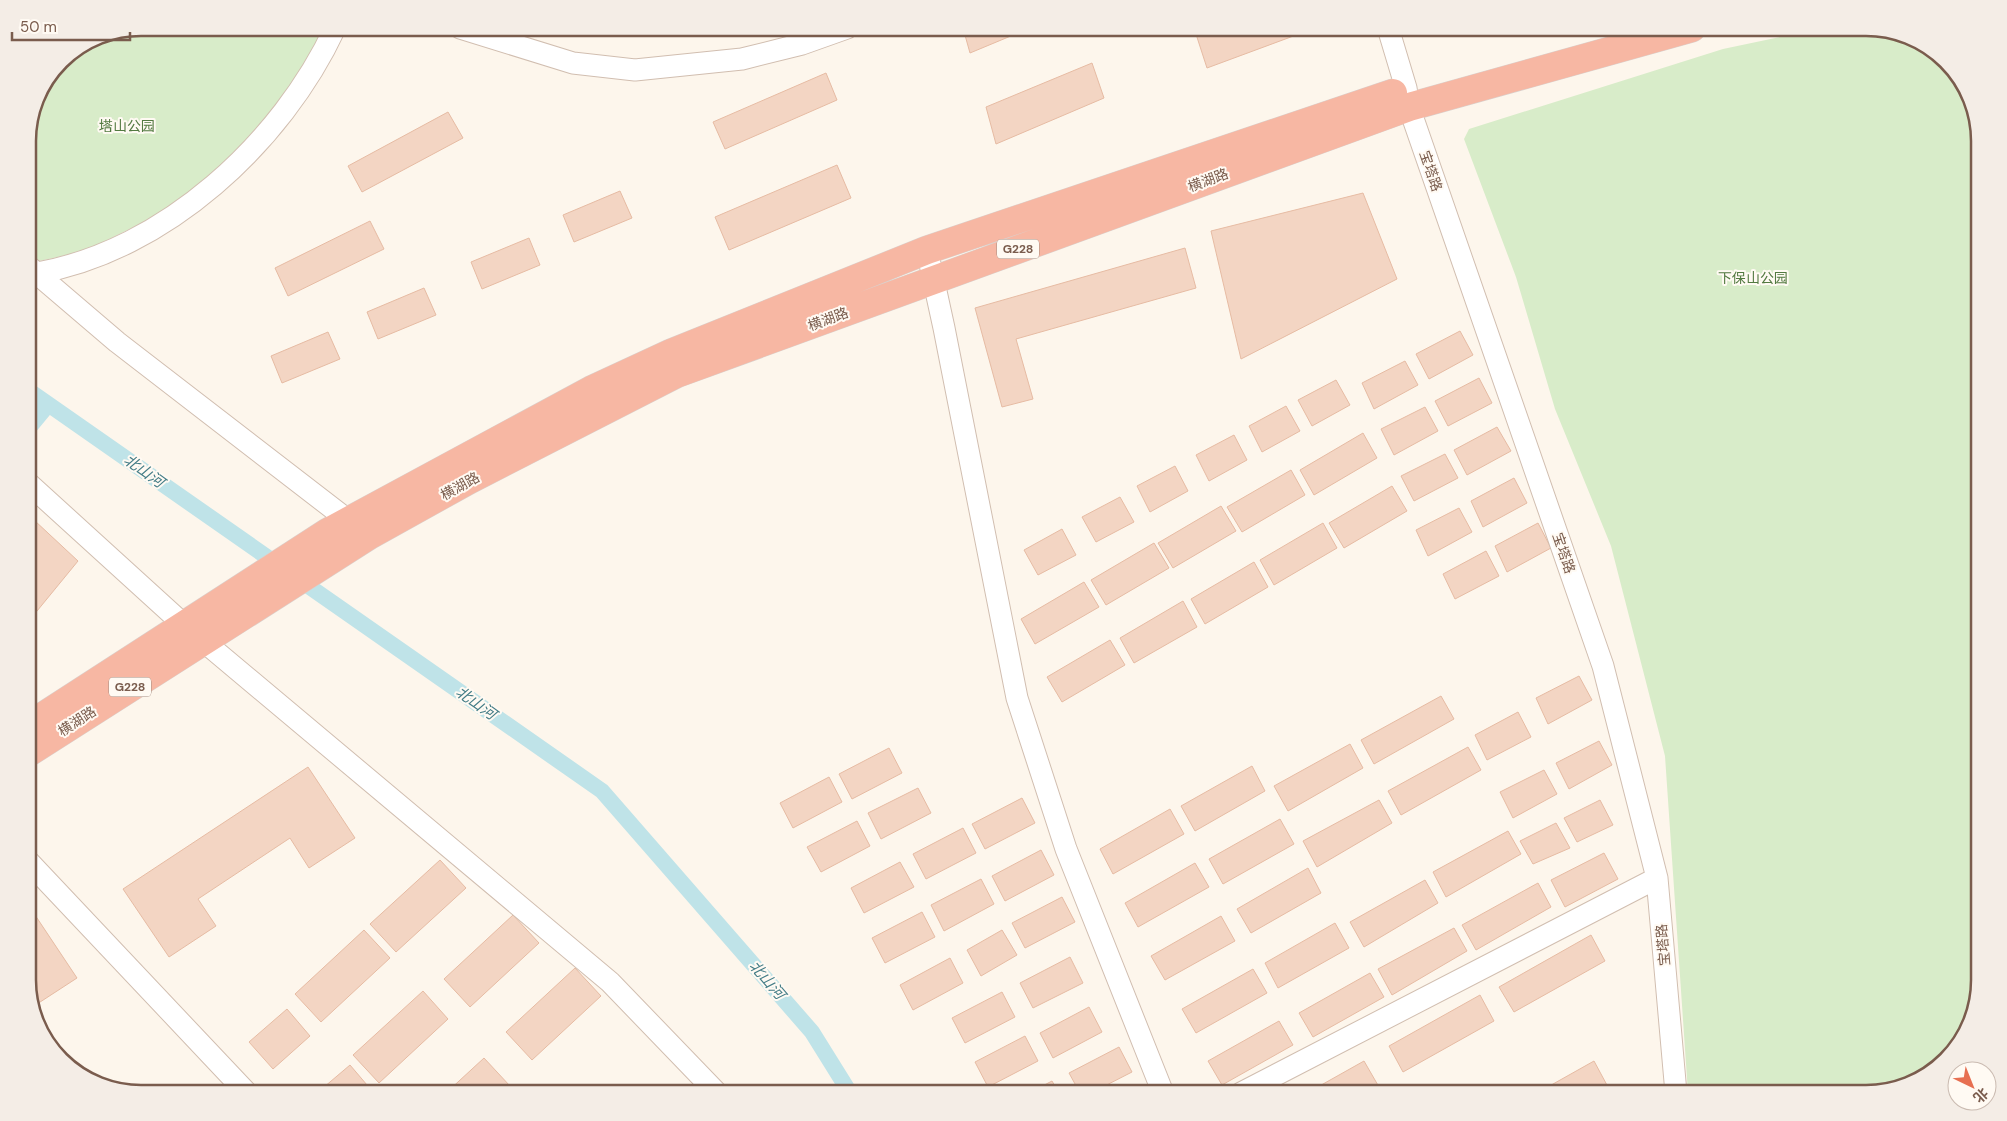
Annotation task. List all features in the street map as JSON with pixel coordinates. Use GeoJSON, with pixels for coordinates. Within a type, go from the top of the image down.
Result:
{"type":"FeatureCollection","features":[{"type":"Feature","properties":{"kind":"highway","name":"横湖路"},"geometry":{"type":"LineString","coordinates":[[36,721],[225,613],[349,529],[591,390],[671,353],[927,250],[1601,36]]}},
{"type":"Feature","properties":{"kind":"highway","name":"横湖路"},"geometry":{"type":"LineString","coordinates":[[225,613],[349,529],[469,480],[676,374],[933,280],[1408,98],[1660,36]]}},
{"type":"Feature","properties":{"kind":"highway","name":"横湖路"},"geometry":{"type":"LineString","coordinates":[[36,747],[193,632]]}},
{"type":"Feature","properties":{"kind":"street"},"geometry":{"type":"LineString","coordinates":[[36,270],[66,268],[123,245],[180,211],[232,170],[278,121],[321,59],[331,36]]}},
{"type":"Feature","properties":{"kind":"street"},"geometry":{"type":"LineString","coordinates":[[486,36],[573,63],[635,70],[742,59],[802,44],[824,36]]}},
{"type":"Feature","properties":{"kind":"street","name":"宝塔路"},"geometry":{"type":"LineString","coordinates":[[1390,36],[1408,98],[1603,666],[1657,878],[1675,1085]]}},
{"type":"Feature","properties":{"kind":"street"},"geometry":{"type":"LineString","coordinates":[[927,250],[1016,698],[1066,849],[1159,1085]]}},
{"type":"Feature","properties":{"kind":"street"},"geometry":{"type":"LineString","coordinates":[[36,273],[117,342],[349,529]]}},
{"type":"Feature","properties":{"kind":"street"},"geometry":{"type":"LineString","coordinates":[[36,490],[193,632],[610,982],[709,1085]]}},
{"type":"Feature","properties":{"kind":"street"},"geometry":{"type":"LineString","coordinates":[[36,869],[239,1085]]}},
{"type":"Feature","properties":{"kind":"street"},"geometry":{"type":"LineString","coordinates":[[1258,1085],[1657,878]]}},
{"type":"Feature","properties":{"kind":"green space","name":"塔山公园"},"geometry":{"type":"Polygon","coordinates":[[[322,36],[274,112],[224,164],[172,208],[85,251],[39,261],[36,259],[36,134],[38,121],[47,95],[62,72],[72,62],[101,44],[127,37],[322,36]]]}},
{"type":"Feature","properties":{"kind":"green space","name":"下保山公园"},"geometry":{"type":"Polygon","coordinates":[[[1784,36],[1866,36],[1880,37],[1906,44],[1930,58],[1949,77],[1963,101],[1971,134],[1970,994],[1963,1020],[1957,1032],[1940,1054],[1930,1063],[1906,1077],[1880,1084],[1687,1085],[1665,756],[1611,546],[1555,409],[1516,277],[1464,139],[1469,129],[1723,49],[1784,36]]]}},
{"type":"Feature","properties":{"kind":"building"},"geometry":{"type":"Polygon","coordinates":[[[965,36],[1011,36],[970,53],[965,36]]]}},
{"type":"Feature","properties":{"kind":"building"},"geometry":{"type":"Polygon","coordinates":[[[1197,36],[1293,36],[1207,68],[1197,36]]]}},
{"type":"Feature","properties":{"kind":"building"},"geometry":{"type":"Polygon","coordinates":[[[1092,63],[1104,98],[996,144],[986,107],[1092,63]]]}},
{"type":"Feature","properties":{"kind":"building"},"geometry":{"type":"Polygon","coordinates":[[[826,73],[837,100],[725,149],[713,122],[826,73]]]}},
{"type":"Feature","properties":{"kind":"building"},"geometry":{"type":"Polygon","coordinates":[[[448,112],[463,138],[362,192],[348,166],[448,112]]]}},
{"type":"Feature","properties":{"kind":"building"},"geometry":{"type":"Polygon","coordinates":[[[837,165],[851,198],[729,250],[715,217],[837,165]]]}},
{"type":"Feature","properties":{"kind":"building"},"geometry":{"type":"Polygon","coordinates":[[[620,191],[632,218],[574,242],[563,215],[620,191]]]}},
{"type":"Feature","properties":{"kind":"building"},"geometry":{"type":"Polygon","coordinates":[[[1363,193],[1397,279],[1241,359],[1211,231],[1363,193]]]}},
{"type":"Feature","properties":{"kind":"building"},"geometry":{"type":"Polygon","coordinates":[[[370,221],[384,249],[288,296],[275,268],[370,221]]]}},
{"type":"Feature","properties":{"kind":"building"},"geometry":{"type":"Polygon","coordinates":[[[529,238],[540,265],[482,289],[471,262],[529,238]]]}},
{"type":"Feature","properties":{"kind":"building"},"geometry":{"type":"Polygon","coordinates":[[[1185,248],[1196,288],[1016,339],[1033,399],[1002,407],[975,308],[1185,248]]]}},
{"type":"Feature","properties":{"kind":"building"},"geometry":{"type":"Polygon","coordinates":[[[424,288],[436,315],[378,339],[367,312],[424,288]]]}},
{"type":"Feature","properties":{"kind":"building"},"geometry":{"type":"Polygon","coordinates":[[[1460,331],[1473,355],[1429,379],[1416,354],[1460,331]]]}},
{"type":"Feature","properties":{"kind":"building"},"geometry":{"type":"Polygon","coordinates":[[[328,332],[340,359],[282,383],[271,356],[328,332]]]}},
{"type":"Feature","properties":{"kind":"building"},"geometry":{"type":"Polygon","coordinates":[[[1405,361],[1418,385],[1374,409],[1362,383],[1405,361]]]}},
{"type":"Feature","properties":{"kind":"building"},"geometry":{"type":"Polygon","coordinates":[[[1479,378],[1492,403],[1448,426],[1435,401],[1479,378]]]}},
{"type":"Feature","properties":{"kind":"building"},"geometry":{"type":"Polygon","coordinates":[[[1336,380],[1350,405],[1312,426],[1298,400],[1336,380]]]}},
{"type":"Feature","properties":{"kind":"building"},"geometry":{"type":"Polygon","coordinates":[[[1286,406],[1300,431],[1262,452],[1249,426],[1286,406]]]}},
{"type":"Feature","properties":{"kind":"building"},"geometry":{"type":"Polygon","coordinates":[[[1425,407],[1438,431],[1394,455],[1381,429],[1425,407]]]}},
{"type":"Feature","properties":{"kind":"building"},"geometry":{"type":"Polygon","coordinates":[[[1497,427],[1511,451],[1467,475],[1454,450],[1497,427]]]}},
{"type":"Feature","properties":{"kind":"building"},"geometry":{"type":"Polygon","coordinates":[[[1363,433],[1377,458],[1314,495],[1300,470],[1363,433]]]}},
{"type":"Feature","properties":{"kind":"building"},"geometry":{"type":"Polygon","coordinates":[[[1234,435],[1247,460],[1209,481],[1196,455],[1234,435]]]}},
{"type":"Feature","properties":{"kind":"building"},"geometry":{"type":"Polygon","coordinates":[[[1445,454],[1458,478],[1414,501],[1401,476],[1445,454]]]}},
{"type":"Feature","properties":{"kind":"building"},"geometry":{"type":"Polygon","coordinates":[[[1175,466],[1188,491],[1150,512],[1137,486],[1175,466]]]}},
{"type":"Feature","properties":{"kind":"building"},"geometry":{"type":"Polygon","coordinates":[[[1291,470],[1305,495],[1242,532],[1227,507],[1291,470]]]}},
{"type":"Feature","properties":{"kind":"building"},"geometry":{"type":"Polygon","coordinates":[[[1514,478],[1527,503],[1483,527],[1471,501],[1514,478]]]}},
{"type":"Feature","properties":{"kind":"building"},"geometry":{"type":"Polygon","coordinates":[[[1392,486],[1407,511],[1344,548],[1329,523],[1392,486]]]}},
{"type":"Feature","properties":{"kind":"building"},"geometry":{"type":"Polygon","coordinates":[[[1120,497],[1134,522],[1096,542],[1082,517],[1120,497]]]}},
{"type":"Feature","properties":{"kind":"building"},"geometry":{"type":"Polygon","coordinates":[[[1221,506],[1236,531],[1173,568],[1158,543],[1221,506]]]}},
{"type":"Feature","properties":{"kind":"building"},"geometry":{"type":"Polygon","coordinates":[[[1459,508],[1472,532],[1428,556],[1416,530],[1459,508]]]}},
{"type":"Feature","properties":{"kind":"building"},"geometry":{"type":"Polygon","coordinates":[[[36,522],[78,561],[36,612],[36,522]]]}},
{"type":"Feature","properties":{"kind":"building"},"geometry":{"type":"Polygon","coordinates":[[[1323,523],[1337,548],[1274,585],[1260,560],[1323,523]]]}},
{"type":"Feature","properties":{"kind":"building"},"geometry":{"type":"Polygon","coordinates":[[[1538,523],[1551,548],[1507,572],[1495,546],[1538,523]]]}},
{"type":"Feature","properties":{"kind":"building"},"geometry":{"type":"Polygon","coordinates":[[[1062,529],[1076,555],[1038,575],[1024,550],[1062,529]]]}},
{"type":"Feature","properties":{"kind":"building"},"geometry":{"type":"Polygon","coordinates":[[[1154,543],[1169,568],[1106,605],[1091,580],[1154,543]]]}},
{"type":"Feature","properties":{"kind":"building"},"geometry":{"type":"Polygon","coordinates":[[[1486,551],[1499,576],[1455,599],[1443,574],[1486,551]]]}},
{"type":"Feature","properties":{"kind":"building"},"geometry":{"type":"Polygon","coordinates":[[[1254,562],[1268,587],[1205,624],[1191,599],[1254,562]]]}},
{"type":"Feature","properties":{"kind":"building"},"geometry":{"type":"Polygon","coordinates":[[[1084,582],[1099,607],[1035,644],[1021,619],[1084,582]]]}},
{"type":"Feature","properties":{"kind":"building"},"geometry":{"type":"Polygon","coordinates":[[[1183,601],[1197,627],[1134,663],[1120,638],[1183,601]]]}},
{"type":"Feature","properties":{"kind":"building"},"geometry":{"type":"Polygon","coordinates":[[[1110,640],[1125,665],[1062,702],[1047,677],[1110,640]]]}},
{"type":"Feature","properties":{"kind":"building"},"geometry":{"type":"Polygon","coordinates":[[[1579,676],[1592,700],[1548,724],[1536,698],[1579,676]]]}},
{"type":"Feature","properties":{"kind":"building"},"geometry":{"type":"Polygon","coordinates":[[[1441,696],[1454,719],[1374,764],[1361,740],[1441,696]]]}},
{"type":"Feature","properties":{"kind":"building"},"geometry":{"type":"Polygon","coordinates":[[[1518,712],[1531,737],[1487,760],[1475,735],[1518,712]]]}},
{"type":"Feature","properties":{"kind":"building"},"geometry":{"type":"Polygon","coordinates":[[[1599,741],[1612,765],[1569,789],[1556,763],[1599,741]]]}},
{"type":"Feature","properties":{"kind":"building"},"geometry":{"type":"Polygon","coordinates":[[[1350,744],[1363,768],[1288,811],[1274,786],[1350,744]]]}},
{"type":"Feature","properties":{"kind":"building"},"geometry":{"type":"Polygon","coordinates":[[[1468,747],[1481,770],[1401,815],[1388,791],[1468,747]]]}},
{"type":"Feature","properties":{"kind":"building"},"geometry":{"type":"Polygon","coordinates":[[[889,748],[902,773],[852,799],[839,774],[889,748]]]}},
{"type":"Feature","properties":{"kind":"building"},"geometry":{"type":"Polygon","coordinates":[[[1252,766],[1265,791],[1195,831],[1181,806],[1252,766]]]}},
{"type":"Feature","properties":{"kind":"building"},"geometry":{"type":"Polygon","coordinates":[[[308,767],[355,838],[309,868],[290,838],[198,899],[216,926],[169,957],[123,889],[308,767]]]}},
{"type":"Feature","properties":{"kind":"building"},"geometry":{"type":"Polygon","coordinates":[[[1544,770],[1557,794],[1513,818],[1500,792],[1544,770]]]}},
{"type":"Feature","properties":{"kind":"building"},"geometry":{"type":"Polygon","coordinates":[[[829,777],[842,802],[793,828],[780,803],[829,777]]]}},
{"type":"Feature","properties":{"kind":"building"},"geometry":{"type":"Polygon","coordinates":[[[918,788],[931,813],[881,839],[868,813],[918,788]]]}},
{"type":"Feature","properties":{"kind":"building"},"geometry":{"type":"Polygon","coordinates":[[[1022,798],[1035,823],[985,849],[972,824],[1022,798]]]}},
{"type":"Feature","properties":{"kind":"building"},"geometry":{"type":"Polygon","coordinates":[[[1379,800],[1392,823],[1317,867],[1303,841],[1379,800]]]}},
{"type":"Feature","properties":{"kind":"building"},"geometry":{"type":"Polygon","coordinates":[[[1600,800],[1613,825],[1577,842],[1564,818],[1600,800]]]}},
{"type":"Feature","properties":{"kind":"building"},"geometry":{"type":"Polygon","coordinates":[[[1170,809],[1184,834],[1113,874],[1100,849],[1170,809]]]}},
{"type":"Feature","properties":{"kind":"building"},"geometry":{"type":"Polygon","coordinates":[[[1280,819],[1294,844],[1223,884],[1209,859],[1280,819]]]}},
{"type":"Feature","properties":{"kind":"building"},"geometry":{"type":"Polygon","coordinates":[[[857,821],[870,846],[821,872],[807,847],[857,821]]]}},
{"type":"Feature","properties":{"kind":"building"},"geometry":{"type":"Polygon","coordinates":[[[1556,823],[1570,848],[1533,864],[1520,841],[1556,823]]]}},
{"type":"Feature","properties":{"kind":"building"},"geometry":{"type":"Polygon","coordinates":[[[963,828],[976,853],[926,879],[913,854],[963,828]]]}},
{"type":"Feature","properties":{"kind":"building"},"geometry":{"type":"Polygon","coordinates":[[[1508,831],[1521,854],[1446,897],[1433,872],[1508,831]]]}},
{"type":"Feature","properties":{"kind":"building"},"geometry":{"type":"Polygon","coordinates":[[[1041,850],[1054,875],[1005,901],[992,876],[1041,850]]]}},
{"type":"Feature","properties":{"kind":"building"},"geometry":{"type":"Polygon","coordinates":[[[1604,853],[1618,879],[1565,907],[1551,880],[1604,853]]]}},
{"type":"Feature","properties":{"kind":"building"},"geometry":{"type":"Polygon","coordinates":[[[440,860],[466,888],[396,952],[370,924],[440,860]]]}},
{"type":"Feature","properties":{"kind":"building"},"geometry":{"type":"Polygon","coordinates":[[[900,862],[914,887],[864,913],[851,888],[900,862]]]}},
{"type":"Feature","properties":{"kind":"building"},"geometry":{"type":"Polygon","coordinates":[[[1195,863],[1209,887],[1138,927],[1125,903],[1195,863]]]}},
{"type":"Feature","properties":{"kind":"building"},"geometry":{"type":"Polygon","coordinates":[[[1308,868],[1321,893],[1251,933],[1237,909],[1308,868]]]}},
{"type":"Feature","properties":{"kind":"building"},"geometry":{"type":"Polygon","coordinates":[[[981,879],[994,904],[944,931],[931,905],[981,879]]]}},
{"type":"Feature","properties":{"kind":"building"},"geometry":{"type":"Polygon","coordinates":[[[1425,880],[1438,903],[1364,947],[1350,922],[1425,880]]]}},
{"type":"Feature","properties":{"kind":"building"},"geometry":{"type":"Polygon","coordinates":[[[1538,883],[1551,907],[1476,950],[1462,925],[1538,883]]]}},
{"type":"Feature","properties":{"kind":"building"},"geometry":{"type":"Polygon","coordinates":[[[1062,897],[1075,922],[1025,948],[1012,923],[1062,897]]]}},
{"type":"Feature","properties":{"kind":"building"},"geometry":{"type":"Polygon","coordinates":[[[922,912],[935,937],[885,963],[872,938],[922,912]]]}},
{"type":"Feature","properties":{"kind":"building"},"geometry":{"type":"Polygon","coordinates":[[[513,915],[539,943],[470,1007],[444,979],[513,915]]]}},
{"type":"Feature","properties":{"kind":"building"},"geometry":{"type":"Polygon","coordinates":[[[36,916],[77,978],[39,1003],[36,987],[36,916]]]}},
{"type":"Feature","properties":{"kind":"building"},"geometry":{"type":"Polygon","coordinates":[[[1221,916],[1235,941],[1165,980],[1151,956],[1221,916]]]}},
{"type":"Feature","properties":{"kind":"building"},"geometry":{"type":"Polygon","coordinates":[[[1335,923],[1349,948],[1278,988],[1265,963],[1335,923]]]}},
{"type":"Feature","properties":{"kind":"building"},"geometry":{"type":"Polygon","coordinates":[[[1454,928],[1467,951],[1392,995],[1378,969],[1454,928]]]}},
{"type":"Feature","properties":{"kind":"building"},"geometry":{"type":"Polygon","coordinates":[[[364,930],[390,958],[321,1022],[295,994],[364,930]]]}},
{"type":"Feature","properties":{"kind":"building"},"geometry":{"type":"Polygon","coordinates":[[[1002,930],[1017,955],[981,976],[967,950],[1002,930]]]}},
{"type":"Feature","properties":{"kind":"building"},"geometry":{"type":"Polygon","coordinates":[[[1591,935],[1605,961],[1514,1012],[1499,987],[1591,935]]]}},
{"type":"Feature","properties":{"kind":"building"},"geometry":{"type":"Polygon","coordinates":[[[1070,957],[1083,983],[1033,1008],[1020,983],[1070,957]]]}},
{"type":"Feature","properties":{"kind":"building"},"geometry":{"type":"Polygon","coordinates":[[[950,958],[963,983],[913,1010],[900,985],[950,958]]]}},
{"type":"Feature","properties":{"kind":"building"},"geometry":{"type":"Polygon","coordinates":[[[575,968],[601,996],[532,1060],[506,1032],[575,968]]]}},
{"type":"Feature","properties":{"kind":"building"},"geometry":{"type":"Polygon","coordinates":[[[1253,969],[1267,993],[1196,1033],[1182,1009],[1253,969]]]}},
{"type":"Feature","properties":{"kind":"building"},"geometry":{"type":"Polygon","coordinates":[[[1370,973],[1384,997],[1313,1037],[1299,1013],[1370,973]]]}},
{"type":"Feature","properties":{"kind":"building"},"geometry":{"type":"Polygon","coordinates":[[[423,991],[448,1019],[379,1083],[353,1055],[423,991]]]}},
{"type":"Feature","properties":{"kind":"building"},"geometry":{"type":"Polygon","coordinates":[[[1002,992],[1015,1017],[965,1043],[952,1018],[1002,992]]]}},
{"type":"Feature","properties":{"kind":"building"},"geometry":{"type":"Polygon","coordinates":[[[1480,995],[1494,1021],[1403,1072],[1389,1046],[1480,995]]]}},
{"type":"Feature","properties":{"kind":"building"},"geometry":{"type":"Polygon","coordinates":[[[1089,1007],[1102,1032],[1053,1058],[1040,1033],[1089,1007]]]}},
{"type":"Feature","properties":{"kind":"building"},"geometry":{"type":"Polygon","coordinates":[[[287,1009],[310,1036],[273,1069],[249,1042],[287,1009]]]}},
{"type":"Feature","properties":{"kind":"building"},"geometry":{"type":"Polygon","coordinates":[[[1279,1021],[1293,1045],[1222,1085],[1208,1061],[1279,1021]]]}},
{"type":"Feature","properties":{"kind":"building"},"geometry":{"type":"Polygon","coordinates":[[[1025,1036],[1038,1061],[992,1085],[987,1085],[975,1062],[1025,1036]]]}},
{"type":"Feature","properties":{"kind":"building"},"geometry":{"type":"Polygon","coordinates":[[[1119,1047],[1132,1072],[1107,1085],[1076,1085],[1069,1073],[1119,1047]]]}},
{"type":"Feature","properties":{"kind":"building"},"geometry":{"type":"Polygon","coordinates":[[[484,1058],[509,1085],[455,1085],[484,1058]]]}},
{"type":"Feature","properties":{"kind":"building"},"geometry":{"type":"Polygon","coordinates":[[[1364,1061],[1378,1085],[1321,1085],[1364,1061]]]}},
{"type":"Feature","properties":{"kind":"building"},"geometry":{"type":"Polygon","coordinates":[[[1594,1061],[1607,1085],[1551,1085],[1594,1061]]]}},
{"type":"Feature","properties":{"kind":"building"},"geometry":{"type":"Polygon","coordinates":[[[350,1065],[367,1085],[326,1085],[350,1065]]]}},
{"type":"Feature","properties":{"kind":"building"},"geometry":{"type":"Polygon","coordinates":[[[1052,1081],[1054,1085],[1044,1085],[1052,1081]]]}},
{"type":"Feature","properties":{"kind":"waterway","name":"北山河"},"geometry":{"type":"LineString","coordinates":[[36,396],[602,791],[812,1032],[845,1085]]}},
{"type":"Feature","properties":{"kind":"waterway"},"geometry":{"type":"LineString","coordinates":[[36,419],[47,406]]}}]}
